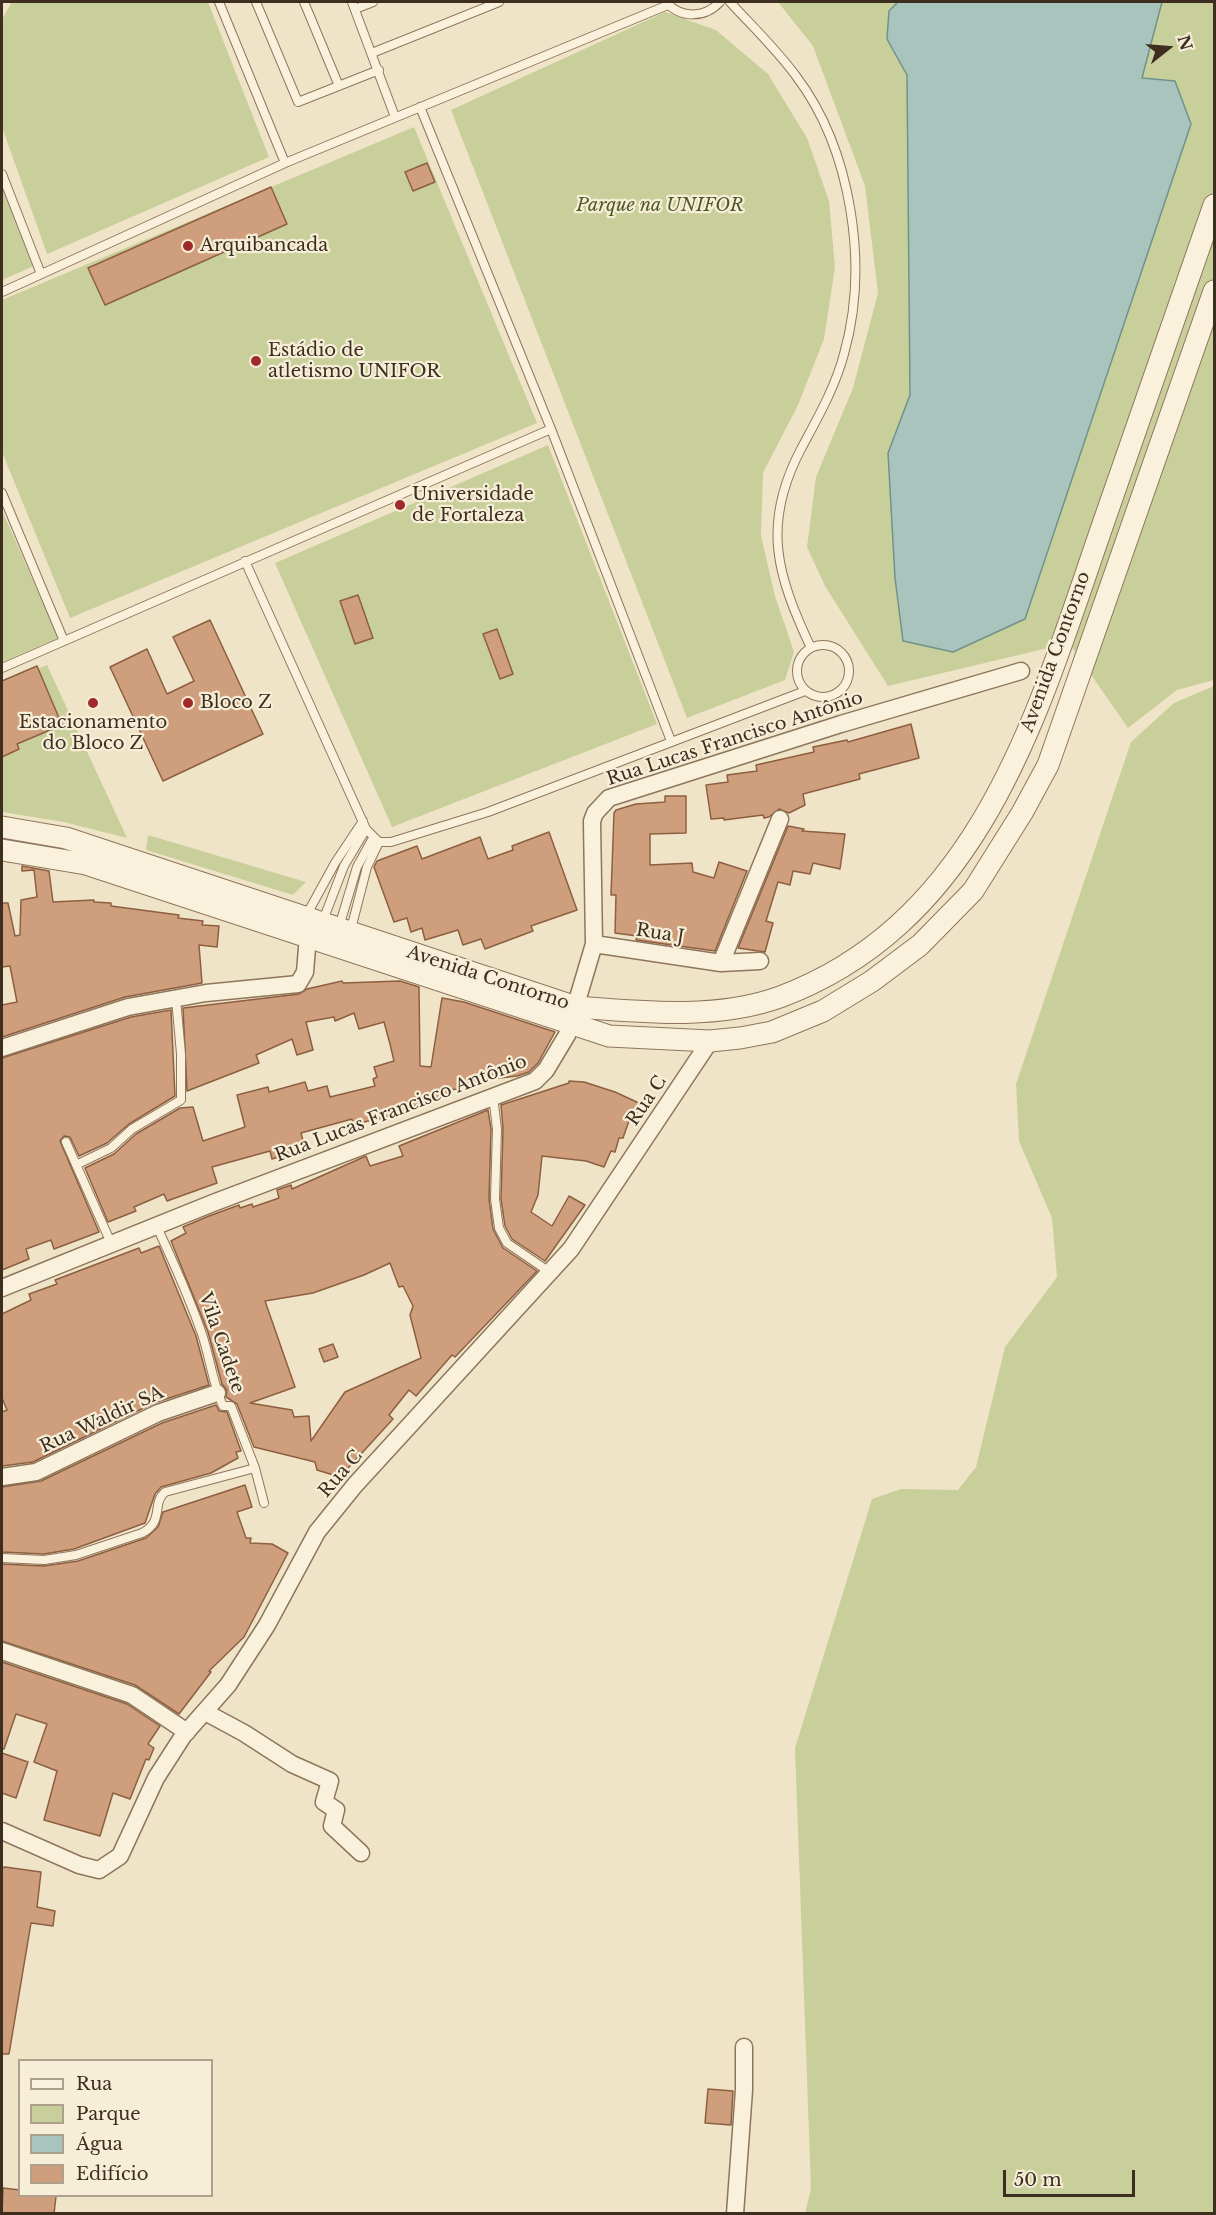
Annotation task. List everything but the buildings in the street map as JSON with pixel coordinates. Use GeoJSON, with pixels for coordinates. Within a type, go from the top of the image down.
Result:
{"type":"FeatureCollection","features":[{"type":"Feature","properties":{"kind":"street","name":"Avenida Contorno"},"geometry":{"type":"LineString","coordinates":[[2,827],[66,838],[261,900],[325,927],[573,1016],[742,1006],[777,998],[821,979],[883,938],[940,881],[965,852],[986,818],[1037,712],[1215,205]]}},
{"type":"Feature","properties":{"kind":"street","name":"Avenida Contorno"},"geometry":{"type":"LineString","coordinates":[[2,850],[86,864],[325,927],[573,1016],[609,1036],[710,1041],[772,1032],[823,1011],[872,981],[920,945],[973,891],[1023,813],[1048,765],[1215,291]]}},
{"type":"Feature","properties":{"kind":"street","name":"Rua Lucas Francisco Antônio"},"geometry":{"type":"LineString","coordinates":[[2,1288],[156,1225],[492,1095],[535,1081],[546,1070],[567,1035],[594,944],[592,821],[595,813],[609,798],[841,724],[1021,671]]}},
{"type":"Feature","properties":{"kind":"street"},"geometry":{"type":"LineString","coordinates":[[721,963],[780,819]]}},
{"type":"Feature","properties":{"kind":"street"},"geometry":{"type":"LineString","coordinates":[[2,1048],[128,1007],[242,988],[298,984],[325,927]]}},
{"type":"Feature","properties":{"kind":"street","name":"Rua J"},"geometry":{"type":"LineString","coordinates":[[594,944],[721,963],[760,961]]}},
{"type":"Feature","properties":{"kind":"street","name":"Rua C"},"geometry":{"type":"LineString","coordinates":[[2,1831],[79,1865],[99,1870],[120,1856],[156,1778],[187,1732],[228,1685],[267,1625],[317,1532],[355,1485],[572,1250],[710,1041]]}},
{"type":"Feature","properties":{"kind":"street","name":"Rua Waldir SA"},"geometry":{"type":"LineString","coordinates":[[2,1477],[36,1472],[158,1413],[217,1393]]}},
{"type":"Feature","properties":{"kind":"street"},"geometry":{"type":"LineString","coordinates":[[2,1651],[132,1695],[187,1732]]}},
{"type":"Feature","properties":{"kind":"street"},"geometry":{"type":"LineString","coordinates":[[205,1712],[244,1733],[292,1764],[330,1781],[324,1802],[336,1810],[332,1826],[362,1852]]}},
{"type":"Feature","properties":{"kind":"street"},"geometry":{"type":"LineString","coordinates":[[735,2214],[744,2090],[744,2047]]}},
{"type":"Feature","properties":{"kind":"lane"},"geometry":{"type":"LineString","coordinates":[[219,2],[285,164]]}},
{"type":"Feature","properties":{"kind":"lane"},"geometry":{"type":"LineString","coordinates":[[256,2],[296,100],[300,103],[379,70]]}},
{"type":"Feature","properties":{"kind":"lane"},"geometry":{"type":"LineString","coordinates":[[304,2],[339,86]]}},
{"type":"Feature","properties":{"kind":"lane"},"geometry":{"type":"LineString","coordinates":[[373,2],[354,5],[395,117]]}},
{"type":"Feature","properties":{"kind":"lane"},"geometry":{"type":"LineString","coordinates":[[372,52],[499,2]]}},
{"type":"Feature","properties":{"kind":"lane"},"geometry":{"type":"LineString","coordinates":[[2,292],[285,164],[667,3],[688,15],[710,10],[720,2]]}},
{"type":"Feature","properties":{"kind":"lane"},"geometry":{"type":"LineString","coordinates":[[730,2],[797,77],[814,104],[838,165],[854,229],[856,281],[844,355],[816,425],[793,467],[781,501],[777,527],[778,561],[794,611],[811,648]]}},
{"type":"Feature","properties":{"kind":"lane"},"geometry":{"type":"LineString","coordinates":[[420,107],[551,429],[671,741]]}},
{"type":"Feature","properties":{"kind":"lane"},"geometry":{"type":"LineString","coordinates":[[2,174],[41,274]]}},
{"type":"Feature","properties":{"kind":"lane"},"geometry":{"type":"LineString","coordinates":[[2,668],[551,429]]}},
{"type":"Feature","properties":{"kind":"lane"},"geometry":{"type":"LineString","coordinates":[[2,493],[64,641]]}},
{"type":"Feature","properties":{"kind":"lane"},"geometry":{"type":"LineString","coordinates":[[245,561],[364,825],[376,840],[391,842],[488,812],[805,691]]}},
{"type":"Feature","properties":{"kind":"lane"},"geometry":{"type":"LineString","coordinates":[[828,645],[842,654],[847,660],[848,678],[845,687],[830,697],[812,696],[805,691],[800,684],[797,668],[804,652],[811,648],[828,645]]}},
{"type":"Feature","properties":{"kind":"lane"},"geometry":{"type":"LineString","coordinates":[[325,927],[344,866],[364,825]]}},
{"type":"Feature","properties":{"kind":"lane"},"geometry":{"type":"LineString","coordinates":[[325,927],[335,863],[364,825]]}},
{"type":"Feature","properties":{"kind":"lane"},"geometry":{"type":"LineString","coordinates":[[325,927],[367,867],[376,840]]}},
{"type":"Feature","properties":{"kind":"lane"},"geometry":{"type":"LineString","coordinates":[[325,927],[357,867],[376,840]]}},
{"type":"Feature","properties":{"kind":"lane"},"geometry":{"type":"LineString","coordinates":[[76,1165],[111,1148],[132,1129],[181,1100],[176,999]]}},
{"type":"Feature","properties":{"kind":"lane"},"geometry":{"type":"LineString","coordinates":[[492,1095],[497,1130],[495,1199],[498,1226],[507,1243],[552,1273]]}},
{"type":"Feature","properties":{"kind":"lane"},"geometry":{"type":"LineString","coordinates":[[66,1142],[111,1243]]}},
{"type":"Feature","properties":{"kind":"lane","name":"Vila Cadete"},"geometry":{"type":"LineString","coordinates":[[156,1225],[187,1293],[202,1335],[217,1393],[223,1406],[231,1406],[255,1468],[264,1503]]}},
{"type":"Feature","properties":{"kind":"lane"},"geometry":{"type":"LineString","coordinates":[[2,1558],[44,1560],[76,1555],[142,1533],[152,1528],[161,1497],[165,1492],[255,1468]]}},
{"type":"Feature","properties":{"kind":"green space"},"geometry":{"type":"Polygon","coordinates":[[[12,2],[208,2],[269,157],[47,254],[2,127],[2,19],[12,2]]]}},
{"type":"Feature","properties":{"kind":"green space"},"geometry":{"type":"Polygon","coordinates":[[[778,2],[1214,2],[1214,680],[1177,690],[1128,728],[1069,643],[888,686],[825,586],[807,547],[816,477],[853,388],[878,293],[865,186],[813,46],[778,2]]]}},
{"type":"Feature","properties":{"kind":"green space","name":"Parque na UNIFOR"},"geometry":{"type":"Polygon","coordinates":[[[665,12],[716,30],[768,74],[807,138],[829,201],[835,267],[824,339],[798,405],[763,473],[761,536],[775,596],[794,652],[785,680],[687,718],[451,110],[665,12]]]}},
{"type":"Feature","properties":{"kind":"green space","name":"Estádio de atletismo UNIFOR"},"geometry":{"type":"Polygon","coordinates":[[[414,127],[537,423],[70,618],[2,452],[2,300],[414,127]]]}},
{"type":"Feature","properties":{"kind":"green space"},"geometry":{"type":"Polygon","coordinates":[[[2,186],[34,266],[2,280],[2,186]]]}},
{"type":"Feature","properties":{"kind":"green space"},"geometry":{"type":"Polygon","coordinates":[[[548,445],[657,724],[392,827],[275,563],[548,445]]]}},
{"type":"Feature","properties":{"kind":"green space"},"geometry":{"type":"Polygon","coordinates":[[[2,510],[58,638],[2,662],[2,510]]]}},
{"type":"Feature","properties":{"kind":"green space"},"geometry":{"type":"Polygon","coordinates":[[[47,665],[127,838],[64,822],[2,812],[2,684],[47,665]]]}},
{"type":"Feature","properties":{"kind":"green space"},"geometry":{"type":"Polygon","coordinates":[[[1214,686],[1214,2213],[805,2213],[811,2189],[795,1748],[872,1499],[901,1489],[958,1490],[976,1467],[1005,1347],[1057,1277],[1052,1218],[1019,1141],[1016,1084],[1131,742],[1174,703],[1214,686]]]}},
{"type":"Feature","properties":{"kind":"green space"},"geometry":{"type":"Polygon","coordinates":[[[148,835],[306,882],[293,895],[146,850],[148,835]]]}},
{"type":"Feature","properties":{"kind":"water"},"geometry":{"type":"Polygon","coordinates":[[[898,2],[1162,2],[1142,78],[1175,81],[1191,124],[1025,619],[953,652],[903,641],[895,578],[888,453],[910,395],[907,75],[887,39],[889,11],[898,2]]]}},
{"type":"Feature","properties":{"kind":"place","name":"Arquibancada"},"geometry":{"type":"Point","coordinates":[188,246]}},
{"type":"Feature","properties":{"kind":"place","name":"Estádio de atletismo UNIFOR"},"geometry":{"type":"Point","coordinates":[256,361]}},
{"type":"Feature","properties":{"kind":"place","name":"Universidade de Fortaleza"},"geometry":{"type":"Point","coordinates":[400,505]}},
{"type":"Feature","properties":{"kind":"place","name":"Estacionamento do Bloco Z"},"geometry":{"type":"Point","coordinates":[93,703]}},
{"type":"Feature","properties":{"kind":"place","name":"Bloco Z"},"geometry":{"type":"Point","coordinates":[188,703]}}]}
